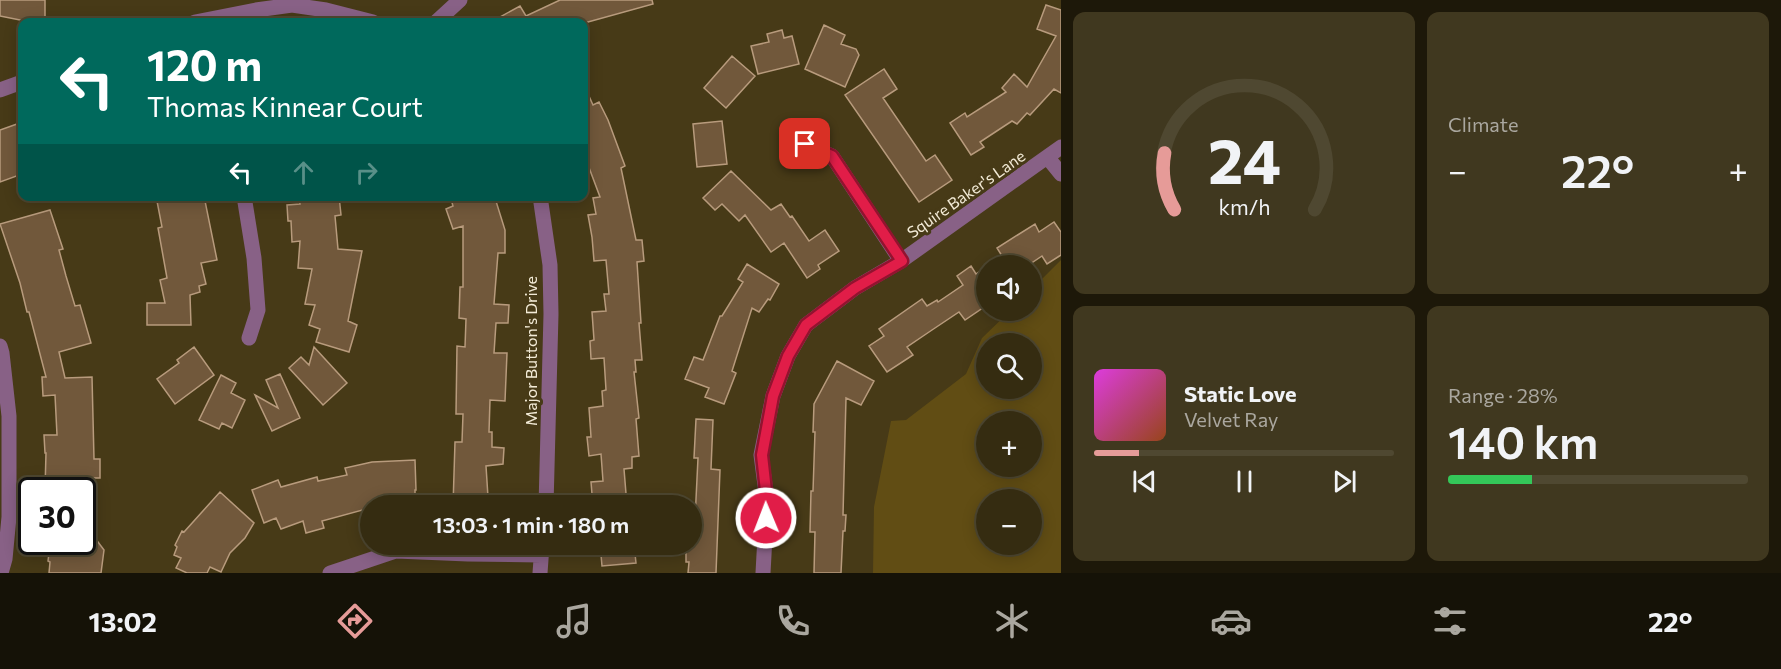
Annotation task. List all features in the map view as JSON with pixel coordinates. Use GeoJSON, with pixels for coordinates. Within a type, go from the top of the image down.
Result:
{"type":"FeatureCollection","features":[{"type":"Feature","properties":{"kind":"street"},"geometry":{"type":"LineString","coordinates":[[440,18],[460,0]]}},
{"type":"Feature","properties":{"kind":"street"},"geometry":{"type":"LineString","coordinates":[[219,18],[292,5],[358,18]]}},
{"type":"Feature","properties":{"kind":"street"},"geometry":{"type":"LineString","coordinates":[[0,90],[18,83]]}},
{"type":"Feature","properties":{"kind":"street"},"geometry":{"type":"LineString","coordinates":[[805,144],[832,156],[902,261]]}},
{"type":"Feature","properties":{"kind":"street","name":"Squire Baker's Lane"},"geometry":{"type":"LineString","coordinates":[[763,573],[767,500],[762,455],[773,396],[788,356],[806,325],[855,288],[902,261],[1061,147]]}},
{"type":"Feature","properties":{"kind":"street"},"geometry":{"type":"LineString","coordinates":[[1048,158],[1061,174]]}},
{"type":"Feature","properties":{"kind":"street"},"geometry":{"type":"LineString","coordinates":[[245,201],[254,258],[258,310],[249,338]]}},
{"type":"Feature","properties":{"kind":"street","name":"Major Button's Drive"},"geometry":{"type":"LineString","coordinates":[[541,201],[550,265],[551,314],[546,495]]}},
{"type":"Feature","properties":{"kind":"street"},"geometry":{"type":"LineString","coordinates":[[1,351],[9,416],[9,517],[5,559],[1,573]]}},
{"type":"Feature","properties":{"kind":"street"},"geometry":{"type":"LineString","coordinates":[[330,573],[384,555]]}},
{"type":"Feature","properties":{"kind":"street"},"geometry":{"type":"LineString","coordinates":[[540,573],[541,555]]}},
{"type":"Feature","properties":{"kind":"shaded area"},"geometry":{"type":"Polygon","coordinates":[[[1061,260],[1061,573],[873,573],[874,507],[891,421],[906,420],[966,374],[976,352],[976,399],[1042,399],[1042,333],[987,333],[1000,321],[1042,321],[1042,279],[1061,260]]]}},
{"type":"Feature","properties":{"kind":"building"},"geometry":{"type":"Polygon","coordinates":[[[0,0],[45,0],[45,18],[18,20],[0,16],[0,0]]]}},
{"type":"Feature","properties":{"kind":"building"},"geometry":{"type":"Polygon","coordinates":[[[560,0],[652,0],[653,4],[588,22],[588,18],[498,18],[520,6],[526,16],[560,0]]]}},
{"type":"Feature","properties":{"kind":"building"},"geometry":{"type":"Polygon","coordinates":[[[1046,5],[1061,10],[1061,93],[1054,89],[1030,115],[1027,113],[1017,124],[1012,121],[980,142],[984,147],[971,155],[950,123],[965,113],[967,117],[1006,92],[1002,88],[1014,74],[1027,87],[1056,36],[1037,29],[1046,5]]]}},
{"type":"Feature","properties":{"kind":"building"},"geometry":{"type":"Polygon","coordinates":[[[824,25],[845,35],[841,44],[856,49],[859,55],[845,87],[805,69],[824,25]]]}},
{"type":"Feature","properties":{"kind":"building"},"geometry":{"type":"Polygon","coordinates":[[[782,30],[784,38],[792,36],[799,64],[758,74],[751,46],[769,42],[767,34],[782,30]]]}},
{"type":"Feature","properties":{"kind":"building"},"geometry":{"type":"Polygon","coordinates":[[[732,56],[755,76],[726,108],[704,88],[732,56]]]}},
{"type":"Feature","properties":{"kind":"building"},"geometry":{"type":"Polygon","coordinates":[[[884,69],[897,89],[883,98],[926,161],[935,155],[952,180],[919,202],[845,95],[884,69]]]}},
{"type":"Feature","properties":{"kind":"building"},"geometry":{"type":"Polygon","coordinates":[[[588,94],[593,105],[599,102],[625,166],[621,168],[636,240],[642,240],[644,261],[637,262],[642,360],[635,360],[636,372],[634,372],[639,418],[636,419],[639,456],[632,457],[632,468],[624,469],[626,495],[592,495],[591,482],[603,481],[601,454],[589,456],[587,437],[591,437],[589,408],[603,406],[602,391],[606,390],[604,358],[591,359],[590,341],[594,340],[592,312],[606,311],[604,294],[609,294],[606,260],[594,261],[588,215],[596,214],[593,198],[600,197],[588,165],[588,94]]]}},
{"type":"Feature","properties":{"kind":"building"},"geometry":{"type":"Polygon","coordinates":[[[722,121],[727,164],[697,167],[693,124],[722,121]]]}},
{"type":"Feature","properties":{"kind":"building"},"geometry":{"type":"Polygon","coordinates":[[[17,124],[18,126],[18,175],[0,182],[0,130],[17,124]]]}},
{"type":"Feature","properties":{"kind":"building"},"geometry":{"type":"Polygon","coordinates":[[[731,171],[771,210],[781,204],[809,241],[825,230],[839,251],[818,265],[820,269],[807,278],[784,243],[771,252],[745,215],[739,221],[722,204],[715,210],[703,198],[731,171]]]}},
{"type":"Feature","properties":{"kind":"building"},"geometry":{"type":"Polygon","coordinates":[[[157,201],[205,201],[217,260],[201,263],[206,284],[199,286],[200,292],[190,295],[191,325],[147,325],[147,303],[165,303],[160,280],[167,278],[158,228],[162,227],[157,201]]]}},
{"type":"Feature","properties":{"kind":"building"},"geometry":{"type":"Polygon","coordinates":[[[300,201],[340,201],[341,215],[335,216],[338,249],[362,251],[348,321],[357,325],[349,352],[316,342],[320,329],[309,325],[315,305],[305,304],[312,269],[298,268],[300,241],[292,242],[291,221],[288,221],[287,205],[300,204],[300,201]]]}},
{"type":"Feature","properties":{"kind":"building"},"geometry":{"type":"Polygon","coordinates":[[[452,201],[496,201],[505,230],[505,253],[498,253],[494,304],[509,305],[508,323],[496,323],[494,353],[507,353],[505,401],[490,400],[489,432],[492,432],[492,447],[504,448],[503,464],[486,466],[488,495],[453,495],[455,442],[462,442],[463,414],[456,414],[457,346],[465,347],[466,319],[459,318],[460,287],[463,287],[463,226],[453,229],[446,209],[453,206],[452,201]]]}},
{"type":"Feature","properties":{"kind":"building"},"geometry":{"type":"Polygon","coordinates":[[[50,210],[63,249],[59,250],[75,306],[80,305],[91,343],[59,352],[65,378],[92,377],[94,459],[100,459],[100,478],[45,477],[44,435],[57,435],[55,395],[43,396],[42,377],[46,377],[29,312],[27,312],[20,283],[0,224],[50,210]]]}},
{"type":"Feature","properties":{"kind":"building"},"geometry":{"type":"Polygon","coordinates":[[[1054,222],[1061,232],[1061,255],[1047,264],[1042,255],[1001,255],[997,248],[1035,224],[1039,232],[1054,222]]]}},
{"type":"Feature","properties":{"kind":"building"},"geometry":{"type":"Polygon","coordinates":[[[747,264],[779,284],[770,300],[768,299],[759,312],[752,308],[732,371],[736,373],[724,404],[705,397],[709,388],[685,379],[694,357],[703,360],[720,316],[743,282],[738,279],[747,264]]]}},
{"type":"Feature","properties":{"kind":"building"},"geometry":{"type":"Polygon","coordinates":[[[971,266],[976,274],[976,312],[965,320],[959,312],[932,330],[907,347],[913,355],[887,372],[869,346],[884,336],[879,329],[922,299],[927,306],[937,300],[938,302],[963,285],[957,276],[971,266]]]}},
{"type":"Feature","properties":{"kind":"building"},"geometry":{"type":"Polygon","coordinates":[[[194,347],[214,375],[175,404],[157,379],[179,363],[177,360],[194,347]]]}},
{"type":"Feature","properties":{"kind":"building"},"geometry":{"type":"Polygon","coordinates":[[[314,347],[347,383],[323,405],[289,368],[301,357],[309,365],[314,347]]]}},
{"type":"Feature","properties":{"kind":"building"},"geometry":{"type":"Polygon","coordinates":[[[837,361],[874,381],[861,405],[846,398],[843,515],[846,515],[841,573],[814,573],[815,532],[810,532],[815,432],[813,432],[814,404],[837,361]]]}},
{"type":"Feature","properties":{"kind":"building"},"geometry":{"type":"Polygon","coordinates":[[[280,374],[300,418],[272,431],[255,395],[278,408],[266,380],[280,374]]]}},
{"type":"Feature","properties":{"kind":"building"},"geometry":{"type":"Polygon","coordinates":[[[221,375],[236,383],[231,393],[245,400],[232,428],[222,423],[219,429],[199,420],[221,375]]]}},
{"type":"Feature","properties":{"kind":"building"},"geometry":{"type":"Polygon","coordinates":[[[696,419],[713,420],[711,469],[720,470],[716,573],[688,573],[689,562],[686,562],[686,555],[702,555],[702,495],[696,495],[698,458],[694,458],[696,419]]]}},
{"type":"Feature","properties":{"kind":"building"},"geometry":{"type":"Polygon","coordinates":[[[415,460],[415,494],[360,495],[360,511],[322,521],[324,528],[306,533],[303,521],[281,529],[276,518],[264,523],[252,490],[278,480],[281,487],[317,477],[318,481],[347,475],[345,468],[372,462],[415,460]]]}},
{"type":"Feature","properties":{"kind":"building"},"geometry":{"type":"Polygon","coordinates":[[[220,492],[254,523],[245,538],[230,553],[221,572],[210,567],[207,573],[187,573],[176,568],[181,558],[174,555],[177,547],[175,545],[182,531],[184,532],[220,492]]]}},
{"type":"Feature","properties":{"kind":"building"},"geometry":{"type":"Polygon","coordinates":[[[96,539],[104,550],[101,573],[49,573],[50,562],[49,555],[96,555],[96,539]]]}},
{"type":"Feature","properties":{"kind":"building"},"geometry":{"type":"Polygon","coordinates":[[[601,555],[635,555],[636,563],[602,566],[601,555]]]}},
{"type":"Feature","properties":{"kind":"route"},"geometry":{"type":"LineString","coordinates":[[766,518],[767,500],[762,455],[773,396],[788,356],[806,325],[855,288],[902,261],[832,156],[805,144]]}}]}
